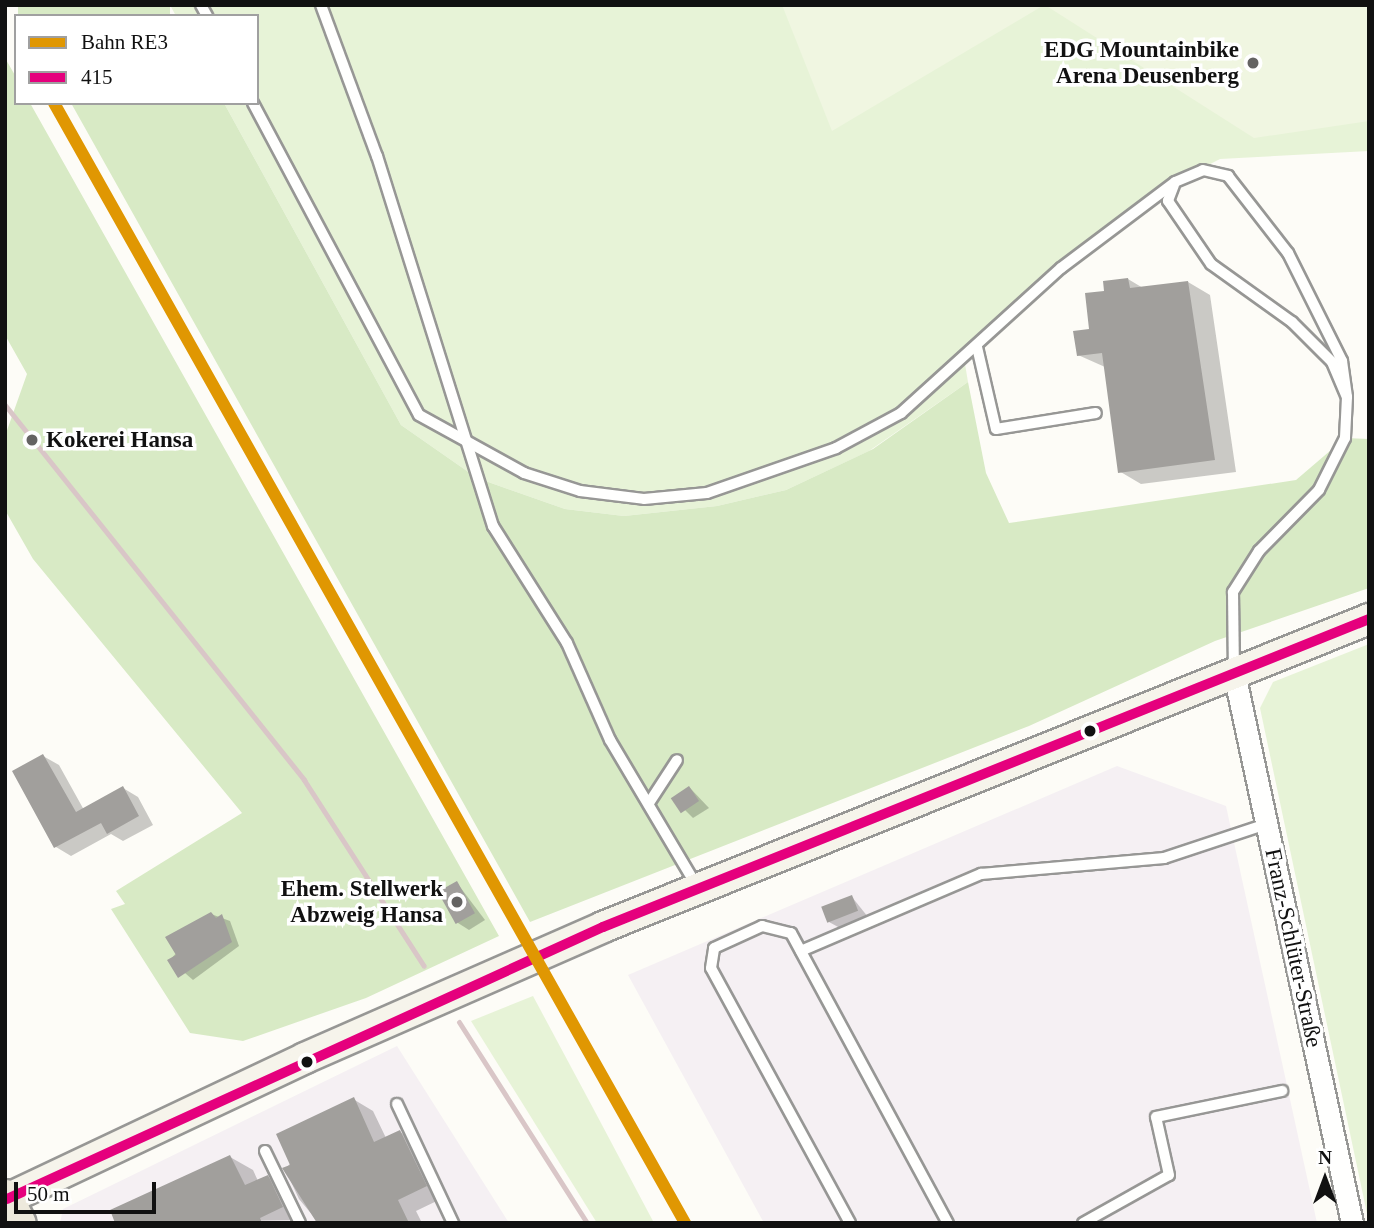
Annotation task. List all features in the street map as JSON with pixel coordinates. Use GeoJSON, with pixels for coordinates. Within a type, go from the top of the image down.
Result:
{"type":"FeatureCollection","features":[{"type":"Feature","properties":{"kind":"main road"},"geometry":{"type":"LineString","coordinates":[[10,1206],[304,1058],[698,889],[1369,619]]}},
{"type":"Feature","properties":{"kind":"street","name":"Franz-Schlüter-Straße"},"geometry":{"type":"LineString","coordinates":[[1234,673],[1352,1223]]}},
{"type":"Feature","properties":{"kind":"lane"},"geometry":{"type":"LineString","coordinates":[[321,5],[377,156],[465,444],[493,526],[567,643],[610,740],[698,889]]}},
{"type":"Feature","properties":{"kind":"lane"},"geometry":{"type":"LineString","coordinates":[[254,105],[409,401],[427,425],[465,444],[580,491],[644,499],[707,493],[836,448],[901,413],[1061,268],[1175,182],[1219,169],[1250,201],[1315,303],[1342,361],[1347,397],[1345,438],[1319,490],[1259,551],[1233,592],[1234,673]]}},
{"type":"Feature","properties":{"kind":"lane"},"geometry":{"type":"LineString","coordinates":[[1175,182],[1168,201],[1211,264],[1292,322],[1332,362],[1347,397]]}},
{"type":"Feature","properties":{"kind":"lane"},"geometry":{"type":"LineString","coordinates":[[977,346],[996,429],[1096,414]]}},
{"type":"Feature","properties":{"kind":"lane"},"geometry":{"type":"LineString","coordinates":[[649,803],[677,761]]}},
{"type":"Feature","properties":{"kind":"lane"},"geometry":{"type":"LineString","coordinates":[[801,951],[981,874],[1164,858],[1267,824]]}},
{"type":"Feature","properties":{"kind":"lane"},"geometry":{"type":"LineString","coordinates":[[850,1223],[711,968],[714,947],[762,926],[791,933],[948,1223]]}},
{"type":"Feature","properties":{"kind":"lane"},"geometry":{"type":"LineString","coordinates":[[1083,1223],[1169,1175],[1156,1117],[1282,1091]]}},
{"type":"Feature","properties":{"kind":"lane"},"geometry":{"type":"LineString","coordinates":[[397,1104],[453,1223]]}},
{"type":"Feature","properties":{"kind":"lane"},"geometry":{"type":"LineString","coordinates":[[265,1151],[300,1223]]}},
{"type":"Feature","properties":{"kind":"shaded area"},"geometry":{"type":"Polygon","coordinates":[[[1117,766],[1226,806],[1317,1223],[764,1223],[628,975],[1117,766]]]}},
{"type":"Feature","properties":{"kind":"shaded area"},"geometry":{"type":"Polygon","coordinates":[[[397,1046],[509,1223],[60,1223],[63,1209],[397,1046]]]}},
{"type":"Feature","properties":{"kind":"green space"},"geometry":{"type":"Polygon","coordinates":[[[18,5],[170,5],[170,14],[18,14],[18,5]]]}},
{"type":"Feature","properties":{"kind":"green space"},"geometry":{"type":"Polygon","coordinates":[[[170,5],[1369,5],[1369,151],[1220,159],[1175,182],[964,358],[968,382],[869,451],[786,490],[717,506],[624,516],[565,509],[477,478],[401,425],[225,105],[259,105],[259,14],[175,14],[170,5]]]}},
{"type":"Feature","properties":{"kind":"green space","name":"EDG Mountainbike Arena Deusenberg"},"geometry":{"type":"Polygon","coordinates":[[[782,5],[1044,5],[832,131],[782,5]]]}},
{"type":"Feature","properties":{"kind":"green space","name":"EDG Mountainbike Arena Deusenberg"},"geometry":{"type":"Polygon","coordinates":[[[1045,5],[1369,5],[1369,121],[1254,138],[1045,5]]]}},
{"type":"Feature","properties":{"kind":"green space"},"geometry":{"type":"Polygon","coordinates":[[[5,58],[14,74],[14,105],[31,105],[499,936],[366,998],[243,1041],[190,1033],[111,909],[125,904],[116,891],[242,813],[33,559],[5,510],[5,436],[27,374],[5,335],[5,58]]]}},
{"type":"Feature","properties":{"kind":"green space"},"geometry":{"type":"Polygon","coordinates":[[[72,105],[225,105],[401,425],[477,478],[565,509],[624,516],[717,506],[786,490],[873,449],[968,382],[986,473],[1009,523],[1296,480],[1345,438],[1369,439],[1369,588],[1215,641],[1029,726],[530,922],[72,105]]]}},
{"type":"Feature","properties":{"kind":"green space"},"geometry":{"type":"Polygon","coordinates":[[[1369,644],[1369,1223],[1260,708],[1273,682],[1369,644]]]}},
{"type":"Feature","properties":{"kind":"green space"},"geometry":{"type":"Polygon","coordinates":[[[533,996],[654,1223],[597,1223],[471,1021],[533,996]]]}},
{"type":"Feature","properties":{"kind":"building"},"geometry":{"type":"Polygon","coordinates":[[[1128,278],[1130,288],[1188,281],[1215,460],[1118,473],[1102,353],[1077,356],[1073,331],[1089,329],[1085,293],[1104,291],[1103,281],[1128,278]]]}},
{"type":"Feature","properties":{"kind":"building"},"geometry":{"type":"Polygon","coordinates":[[[43,754],[76,812],[123,786],[139,816],[107,834],[101,823],[54,848],[12,771],[43,754]]]}},
{"type":"Feature","properties":{"kind":"building"},"geometry":{"type":"Polygon","coordinates":[[[689,786],[699,801],[681,813],[671,798],[689,786]]]}},
{"type":"Feature","properties":{"kind":"building","name":"Ehem. Stellwerk Abzweig Hansa"},"geometry":{"type":"Polygon","coordinates":[[[457,881],[475,913],[456,924],[438,892],[457,881]]]}},
{"type":"Feature","properties":{"kind":"building"},"geometry":{"type":"Polygon","coordinates":[[[852,895],[858,911],[827,923],[821,907],[852,895]]]}},
{"type":"Feature","properties":{"kind":"building"},"geometry":{"type":"Polygon","coordinates":[[[211,912],[216,918],[222,914],[232,942],[178,978],[167,960],[176,955],[165,937],[211,912]]]}},
{"type":"Feature","properties":{"kind":"building"},"geometry":{"type":"Polygon","coordinates":[[[354,1097],[374,1142],[400,1130],[427,1186],[398,1200],[409,1223],[317,1223],[282,1168],[290,1165],[276,1134],[354,1097]]]}},
{"type":"Feature","properties":{"kind":"building"},"geometry":{"type":"Polygon","coordinates":[[[230,1155],[245,1185],[268,1175],[283,1207],[260,1218],[262,1223],[115,1223],[110,1210],[230,1155]]]}},
{"type":"Feature","properties":{"kind":"railway"},"geometry":{"type":"LineString","coordinates":[[5,405],[304,780],[424,966]]}},
{"type":"Feature","properties":{"kind":"railway"},"geometry":{"type":"LineString","coordinates":[[459,1022],[587,1223]]}},
{"type":"Feature","properties":{"kind":"rail line","name":"RE3"},"geometry":{"type":"LineString","coordinates":[[55,105],[685,1223]]}},
{"type":"Feature","properties":{"kind":"transit line","name":"415"},"geometry":{"type":"LineString","coordinates":[[7,1199],[603,927],[1369,619]]}},
{"type":"Feature","properties":{"kind":"place","name":"EDG Mountainbike Arena Deusenberg"},"geometry":{"type":"Point","coordinates":[1253,63]}},
{"type":"Feature","properties":{"kind":"place","name":"Kokerei Hansa"},"geometry":{"type":"Point","coordinates":[32,440]}},
{"type":"Feature","properties":{"kind":"place","name":"Ehem. Stellwerk Abzweig Hansa"},"geometry":{"type":"Point","coordinates":[457,902]}}]}
